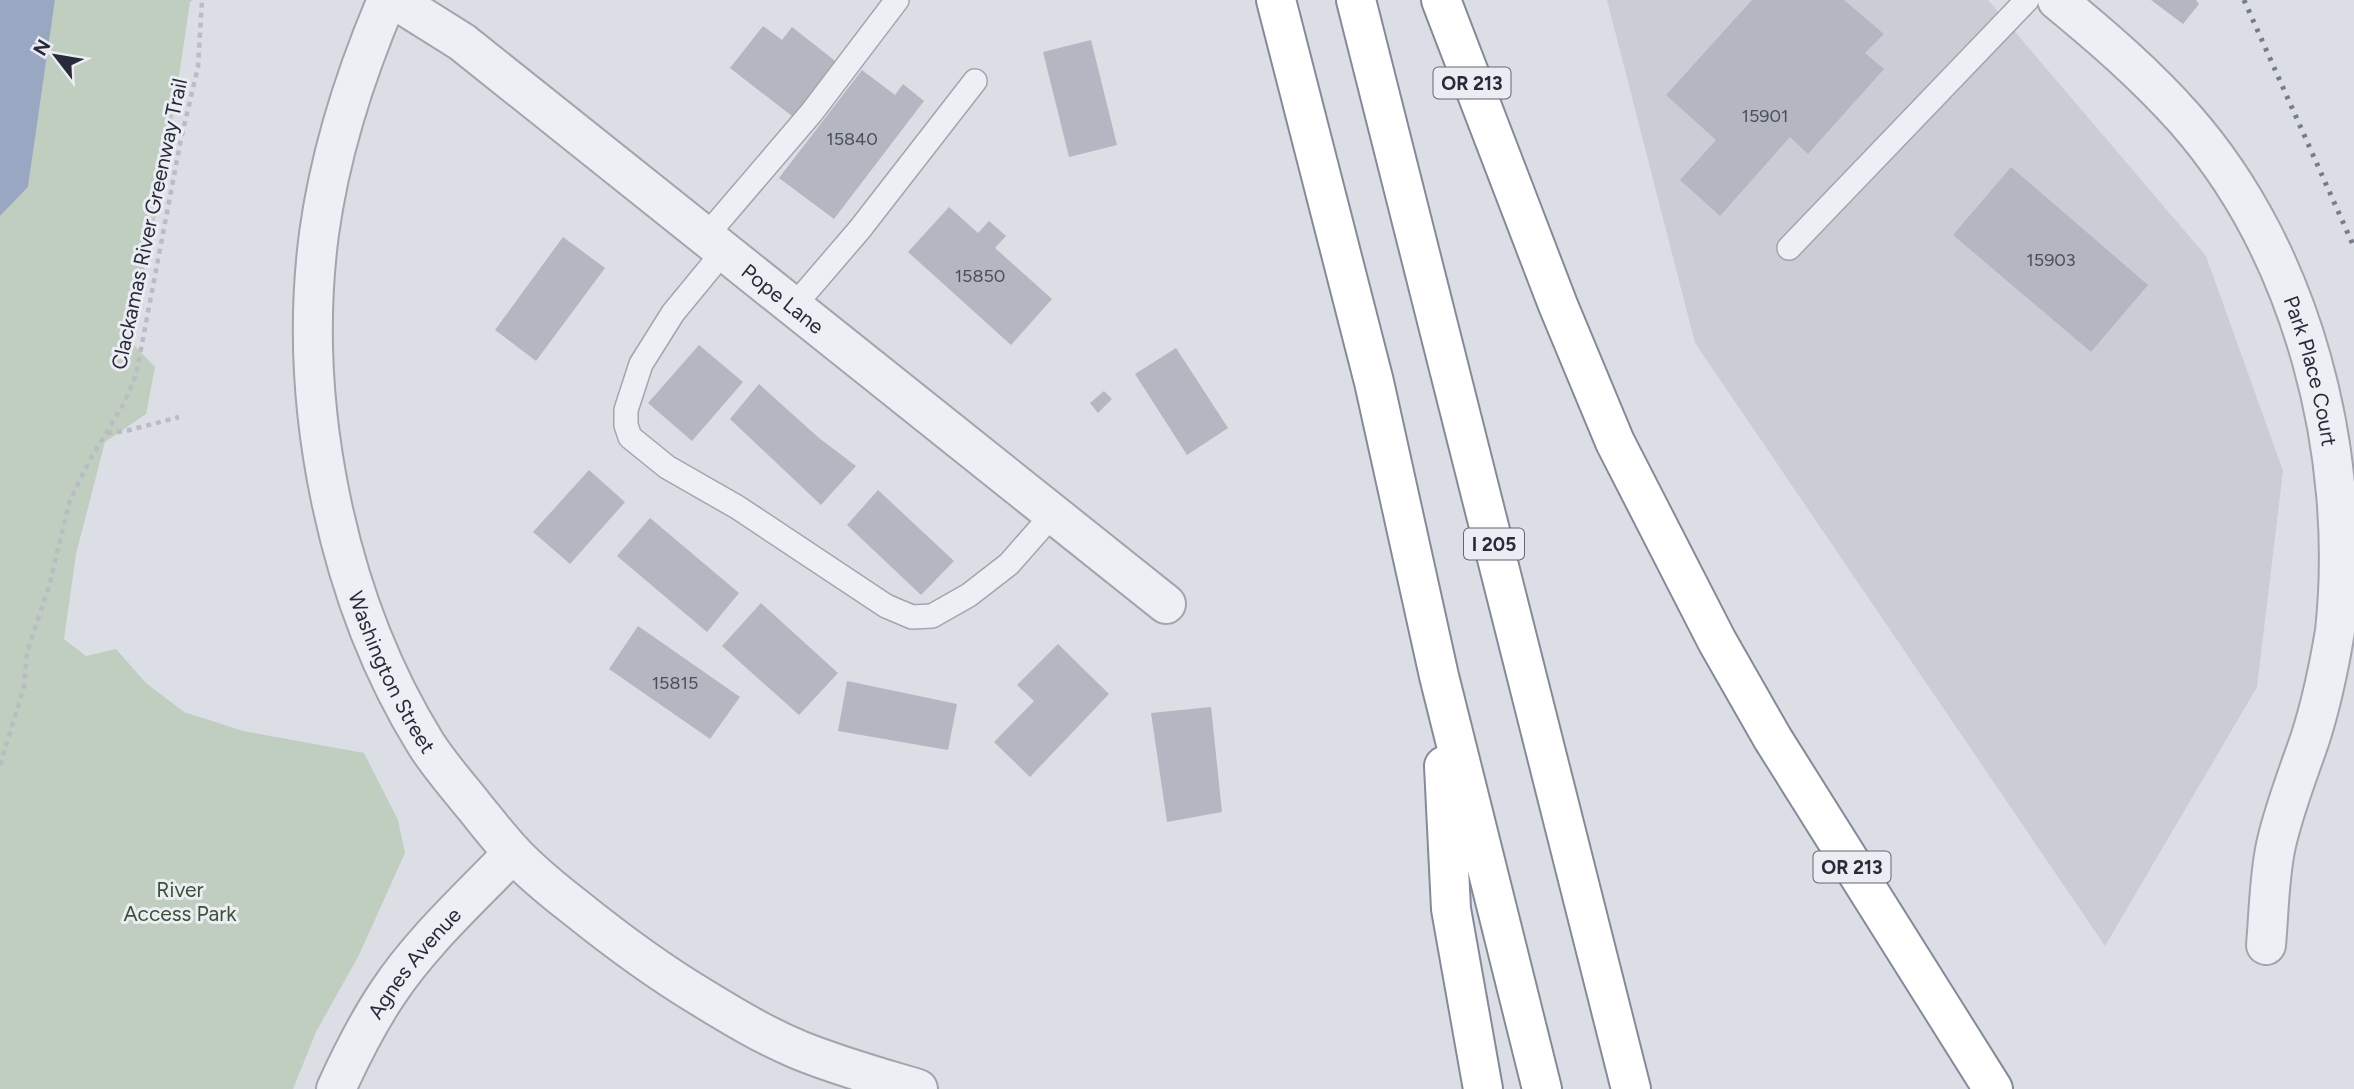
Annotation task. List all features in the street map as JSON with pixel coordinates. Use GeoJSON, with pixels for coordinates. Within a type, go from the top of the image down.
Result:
{"type":"FeatureCollection","features":[{"type":"Feature","properties":{"kind":"highway"},"geometry":{"type":"LineString","coordinates":[[1276,0],[1374,382],[1439,676],[1542,1089]]}},
{"type":"Feature","properties":{"kind":"highway","name":"I 205"},"geometry":{"type":"LineString","coordinates":[[1356,0],[1631,1089]]}},
{"type":"Feature","properties":{"kind":"highway","name":"OR 213"},"geometry":{"type":"LineString","coordinates":[[1441,0],[1558,305],[1621,454],[1717,641],[1773,739],[1993,1089]]}},
{"type":"Feature","properties":{"kind":"highway"},"geometry":{"type":"LineString","coordinates":[[1439,676],[1451,909],[1483,1089]]}},
{"type":"Feature","properties":{"kind":"street","name":"Washington Street"},"geometry":{"type":"LineString","coordinates":[[387,0],[342,123],[329,177],[319,234],[313,349],[332,506],[362,610],[398,692],[442,767],[513,853],[543,882],[640,959],[730,1014],[797,1049],[853,1070],[918,1089]]}},
{"type":"Feature","properties":{"kind":"street","name":"Pope Lane"},"geometry":{"type":"LineString","coordinates":[[396,0],[462,41],[1166,604]]}},
{"type":"Feature","properties":{"kind":"street","name":"Park Place Court"},"geometry":{"type":"LineString","coordinates":[[2057,0],[2140,71],[2186,120],[2234,185],[2274,254],[2304,327],[2321,382],[2337,471],[2340,573],[2335,630],[2311,737],[2275,847],[2266,945]]}},
{"type":"Feature","properties":{"kind":"street","name":"Agnes Avenue"},"geometry":{"type":"LineString","coordinates":[[336,1089],[354,1048],[388,992],[427,944],[513,853]]}},
{"type":"Feature","properties":{"kind":"lane"},"geometry":{"type":"LineString","coordinates":[[897,0],[715,244],[641,364],[626,410],[626,425],[630,437],[667,467],[737,507],[887,606],[912,617],[932,616],[969,594],[1009,564],[1053,514]]}},
{"type":"Feature","properties":{"kind":"lane"},"geometry":{"type":"LineString","coordinates":[[1789,248],[2027,0]]}},
{"type":"Feature","properties":{"kind":"lane"},"geometry":{"type":"LineString","coordinates":[[793,307],[860,229],[975,81]]}},
{"type":"Feature","properties":{"kind":"path","name":"Clackamas River Greenway Trail"},"geometry":{"type":"LineString","coordinates":[[0,765],[24,687],[27,652],[49,586],[70,500],[123,405],[136,375],[181,139],[198,67],[202,0]]}},
{"type":"Feature","properties":{"kind":"path"},"geometry":{"type":"LineString","coordinates":[[106,433],[179,418]]}},
{"type":"Feature","properties":{"kind":"shaded area"},"geometry":{"type":"Polygon","coordinates":[[[1607,0],[1988,0],[2206,256],[2283,471],[2257,687],[2105,946],[1695,343],[1607,0]]]}},
{"type":"Feature","properties":{"kind":"green space","name":"River Access Park"},"geometry":{"type":"Polygon","coordinates":[[[55,0],[193,0],[190,2],[164,178],[129,340],[155,367],[146,414],[105,442],[76,554],[64,639],[86,656],[116,649],[146,683],[184,712],[243,731],[364,753],[398,820],[405,853],[359,955],[316,1032],[293,1089],[0,1089],[0,216],[28,187],[55,0]]]}},
{"type":"Feature","properties":{"kind":"water"},"geometry":{"type":"Polygon","coordinates":[[[0,0],[55,0],[28,187],[0,216],[0,0]]]}},
{"type":"Feature","properties":{"kind":"building"},"geometry":{"type":"Polygon","coordinates":[[[1752,0],[1844,0],[1884,34],[1865,53],[1884,69],[1808,154],[1790,137],[1720,216],[1680,180],[1716,140],[1666,95],[1752,0]]]}},
{"type":"Feature","properties":{"kind":"building"},"geometry":{"type":"Polygon","coordinates":[[[2151,0],[2196,0],[2199,4],[2183,24],[2151,0]]]}},
{"type":"Feature","properties":{"kind":"building"},"geometry":{"type":"Polygon","coordinates":[[[763,26],[782,40],[792,27],[839,64],[797,120],[730,68],[763,26]]]}},
{"type":"Feature","properties":{"kind":"building"},"geometry":{"type":"Polygon","coordinates":[[[1091,40],[1117,145],[1069,157],[1043,52],[1091,40]]]}},
{"type":"Feature","properties":{"kind":"building"},"geometry":{"type":"Polygon","coordinates":[[[862,70],[895,95],[903,84],[924,101],[834,219],[779,178],[862,70]]]}},
{"type":"Feature","properties":{"kind":"building"},"geometry":{"type":"Polygon","coordinates":[[[2011,167],[2148,285],[2091,352],[1953,235],[2011,167]]]}},
{"type":"Feature","properties":{"kind":"building"},"geometry":{"type":"Polygon","coordinates":[[[949,207],[978,233],[989,221],[1006,236],[995,248],[1052,299],[1011,345],[908,252],[949,207]]]}},
{"type":"Feature","properties":{"kind":"building"},"geometry":{"type":"Polygon","coordinates":[[[563,237],[605,268],[536,361],[495,330],[563,237]]]}},
{"type":"Feature","properties":{"kind":"building"},"geometry":{"type":"Polygon","coordinates":[[[699,345],[743,382],[692,441],[648,403],[699,345]]]}},
{"type":"Feature","properties":{"kind":"building"},"geometry":{"type":"Polygon","coordinates":[[[1176,348],[1228,428],[1187,455],[1135,374],[1176,348]]]}},
{"type":"Feature","properties":{"kind":"building"},"geometry":{"type":"Polygon","coordinates":[[[759,384],[819,438],[856,466],[821,505],[730,419],[759,384]]]}},
{"type":"Feature","properties":{"kind":"building"},"geometry":{"type":"Polygon","coordinates":[[[1104,391],[1112,399],[1098,413],[1090,403],[1104,391]]]}},
{"type":"Feature","properties":{"kind":"building"},"geometry":{"type":"Polygon","coordinates":[[[589,470],[625,502],[570,564],[533,532],[589,470]]]}},
{"type":"Feature","properties":{"kind":"building"},"geometry":{"type":"Polygon","coordinates":[[[878,490],[954,561],[921,595],[847,525],[878,490]]]}},
{"type":"Feature","properties":{"kind":"building"},"geometry":{"type":"Polygon","coordinates":[[[650,518],[739,593],[707,632],[617,556],[650,518]]]}},
{"type":"Feature","properties":{"kind":"building"},"geometry":{"type":"Polygon","coordinates":[[[761,603],[838,673],[799,715],[722,646],[761,603]]]}},
{"type":"Feature","properties":{"kind":"building"},"geometry":{"type":"Polygon","coordinates":[[[638,626],[740,697],[710,739],[609,669],[638,626]]]}},
{"type":"Feature","properties":{"kind":"building"},"geometry":{"type":"Polygon","coordinates":[[[1058,644],[1109,694],[1030,777],[994,742],[1034,701],[1017,685],[1058,644]]]}},
{"type":"Feature","properties":{"kind":"building"},"geometry":{"type":"Polygon","coordinates":[[[847,681],[957,704],[948,750],[838,731],[847,681]]]}},
{"type":"Feature","properties":{"kind":"building"},"geometry":{"type":"Polygon","coordinates":[[[1211,707],[1222,812],[1167,822],[1151,713],[1211,707]]]}},
{"type":"Feature","properties":{"kind":"railway"},"geometry":{"type":"LineString","coordinates":[[2244,0],[2354,247]]}}]}
